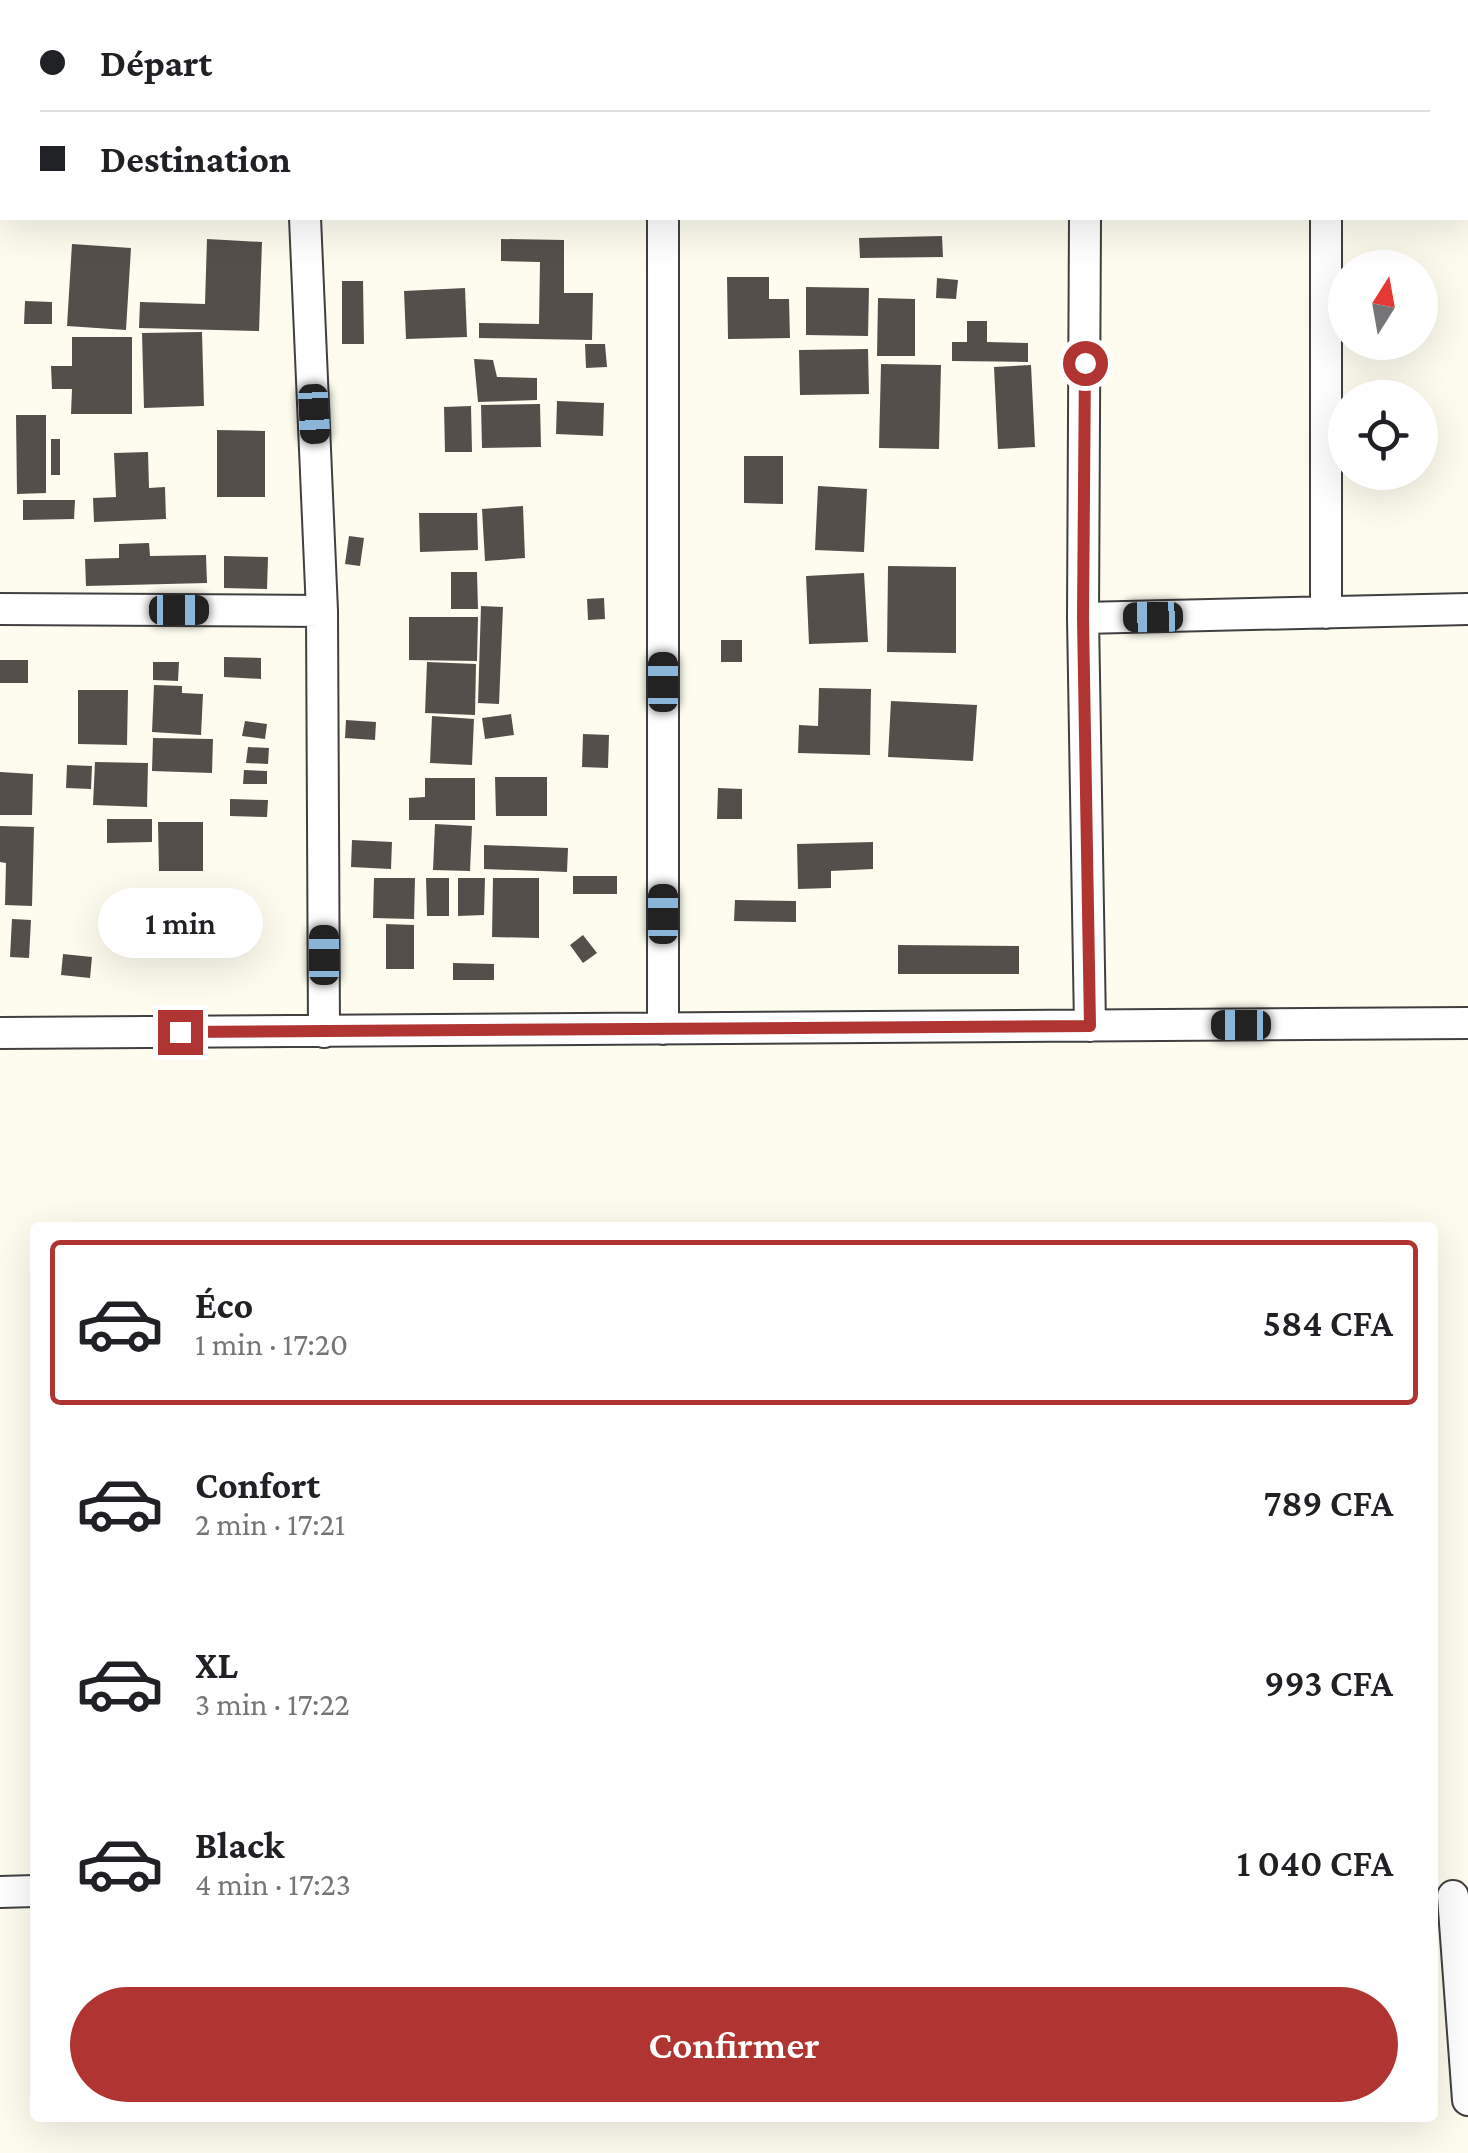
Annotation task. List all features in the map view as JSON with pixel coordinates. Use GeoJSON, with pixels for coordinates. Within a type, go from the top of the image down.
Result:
{"type":"FeatureCollection","features":[{"type":"Feature","properties":{"kind":"street"},"geometry":{"type":"LineString","coordinates":[[305,220],[322,611],[324,1032]]}},
{"type":"Feature","properties":{"kind":"street"},"geometry":{"type":"LineString","coordinates":[[663,220],[663,1029]]}},
{"type":"Feature","properties":{"kind":"street"},"geometry":{"type":"LineString","coordinates":[[1086,220],[1083,618],[1090,1026]]}},
{"type":"Feature","properties":{"kind":"street"},"geometry":{"type":"LineString","coordinates":[[1326,220],[1326,613]]}},
{"type":"Feature","properties":{"kind":"street"},"geometry":{"type":"LineString","coordinates":[[0,609],[322,611]]}},
{"type":"Feature","properties":{"kind":"street"},"geometry":{"type":"LineString","coordinates":[[1083,618],[1468,609]]}},
{"type":"Feature","properties":{"kind":"street"},"geometry":{"type":"LineString","coordinates":[[0,1034],[1468,1023]]}},
{"type":"Feature","properties":{"kind":"street"},"geometry":{"type":"LineString","coordinates":[[0,1892],[30,1891]]}},
{"type":"Feature","properties":{"kind":"street"},"geometry":{"type":"LineString","coordinates":[[1451,1896],[1468,2100]]}},
{"type":"Feature","properties":{"kind":"building"},"geometry":{"type":"Polygon","coordinates":[[[942,236],[943,257],[860,258],[859,238],[942,236]]]}},
{"type":"Feature","properties":{"kind":"building"},"geometry":{"type":"Polygon","coordinates":[[[207,239],[262,242],[259,331],[139,328],[140,302],[205,304],[207,239]]]}},
{"type":"Feature","properties":{"kind":"building"},"geometry":{"type":"Polygon","coordinates":[[[501,239],[564,240],[564,293],[593,293],[592,340],[479,338],[479,323],[539,324],[540,262],[501,261],[501,239]]]}},
{"type":"Feature","properties":{"kind":"building"},"geometry":{"type":"Polygon","coordinates":[[[72,244],[131,248],[126,330],[67,326],[72,244]]]}},
{"type":"Feature","properties":{"kind":"building"},"geometry":{"type":"Polygon","coordinates":[[[727,277],[769,277],[769,299],[789,299],[790,338],[728,339],[727,277]]]}},
{"type":"Feature","properties":{"kind":"building"},"geometry":{"type":"Polygon","coordinates":[[[937,278],[958,280],[956,299],[936,298],[937,278]]]}},
{"type":"Feature","properties":{"kind":"building"},"geometry":{"type":"Polygon","coordinates":[[[342,281],[363,281],[364,344],[342,344],[342,281]]]}},
{"type":"Feature","properties":{"kind":"building"},"geometry":{"type":"Polygon","coordinates":[[[806,287],[869,288],[868,336],[806,335],[806,287]]]}},
{"type":"Feature","properties":{"kind":"building"},"geometry":{"type":"Polygon","coordinates":[[[465,288],[467,337],[406,339],[404,291],[465,288]]]}},
{"type":"Feature","properties":{"kind":"building"},"geometry":{"type":"Polygon","coordinates":[[[878,298],[915,299],[915,356],[877,356],[878,298]]]}},
{"type":"Feature","properties":{"kind":"building"},"geometry":{"type":"Polygon","coordinates":[[[25,301],[52,302],[52,324],[24,324],[25,301]]]}},
{"type":"Feature","properties":{"kind":"building"},"geometry":{"type":"Polygon","coordinates":[[[967,321],[987,321],[987,342],[1028,343],[1028,362],[952,361],[952,342],[967,342],[967,321]]]}},
{"type":"Feature","properties":{"kind":"building"},"geometry":{"type":"Polygon","coordinates":[[[202,332],[204,406],[144,408],[142,333],[202,332]]]}},
{"type":"Feature","properties":{"kind":"building"},"geometry":{"type":"Polygon","coordinates":[[[72,337],[132,337],[132,414],[71,414],[72,389],[52,389],[51,366],[72,366],[72,337]]]}},
{"type":"Feature","properties":{"kind":"building"},"geometry":{"type":"Polygon","coordinates":[[[585,344],[605,344],[607,367],[586,368],[585,344]]]}},
{"type":"Feature","properties":{"kind":"building"},"geometry":{"type":"Polygon","coordinates":[[[868,349],[869,394],[800,395],[799,350],[868,349]]]}},
{"type":"Feature","properties":{"kind":"building"},"geometry":{"type":"Polygon","coordinates":[[[474,359],[493,360],[497,377],[537,378],[537,400],[478,402],[474,359]]]}},
{"type":"Feature","properties":{"kind":"building"},"geometry":{"type":"Polygon","coordinates":[[[881,364],[941,365],[939,449],[879,448],[881,364]]]}},
{"type":"Feature","properties":{"kind":"building"},"geometry":{"type":"Polygon","coordinates":[[[1031,365],[1035,447],[998,449],[994,367],[1031,365]]]}},
{"type":"Feature","properties":{"kind":"building"},"geometry":{"type":"Polygon","coordinates":[[[557,401],[604,403],[603,436],[556,434],[557,401]]]}},
{"type":"Feature","properties":{"kind":"building"},"geometry":{"type":"Polygon","coordinates":[[[540,404],[541,447],[482,448],[481,405],[540,404]]]}},
{"type":"Feature","properties":{"kind":"building"},"geometry":{"type":"Polygon","coordinates":[[[471,406],[472,452],[445,452],[444,407],[471,406]]]}},
{"type":"Feature","properties":{"kind":"building"},"geometry":{"type":"Polygon","coordinates":[[[16,415],[46,415],[46,493],[17,494],[16,415]]]}},
{"type":"Feature","properties":{"kind":"building"},"geometry":{"type":"Polygon","coordinates":[[[217,430],[265,431],[265,497],[217,497],[217,430]]]}},
{"type":"Feature","properties":{"kind":"building"},"geometry":{"type":"Polygon","coordinates":[[[51,439],[60,439],[60,475],[51,475],[51,439]]]}},
{"type":"Feature","properties":{"kind":"building"},"geometry":{"type":"Polygon","coordinates":[[[148,452],[149,488],[165,487],[166,519],[94,522],[93,498],[116,497],[114,453],[148,452]]]}},
{"type":"Feature","properties":{"kind":"building"},"geometry":{"type":"Polygon","coordinates":[[[744,456],[783,456],[783,504],[744,503],[744,456]]]}},
{"type":"Feature","properties":{"kind":"building"},"geometry":{"type":"Polygon","coordinates":[[[818,486],[867,489],[864,552],[815,550],[818,486]]]}},
{"type":"Feature","properties":{"kind":"building"},"geometry":{"type":"Polygon","coordinates":[[[23,500],[75,500],[74,519],[23,520],[23,500]]]}},
{"type":"Feature","properties":{"kind":"building"},"geometry":{"type":"Polygon","coordinates":[[[523,506],[525,558],[485,561],[482,509],[523,506]]]}},
{"type":"Feature","properties":{"kind":"building"},"geometry":{"type":"Polygon","coordinates":[[[419,513],[477,513],[478,550],[420,552],[419,513]]]}},
{"type":"Feature","properties":{"kind":"building"},"geometry":{"type":"Polygon","coordinates":[[[349,536],[364,538],[360,566],[345,564],[349,536]]]}},
{"type":"Feature","properties":{"kind":"building"},"geometry":{"type":"Polygon","coordinates":[[[149,543],[150,556],[206,555],[207,583],[86,586],[85,559],[119,558],[119,544],[149,543]]]}},
{"type":"Feature","properties":{"kind":"building"},"geometry":{"type":"Polygon","coordinates":[[[224,556],[268,557],[267,589],[224,588],[224,556]]]}},
{"type":"Feature","properties":{"kind":"building"},"geometry":{"type":"Polygon","coordinates":[[[888,566],[956,567],[956,653],[887,652],[888,566]]]}},
{"type":"Feature","properties":{"kind":"building"},"geometry":{"type":"Polygon","coordinates":[[[451,572],[477,572],[478,609],[451,609],[451,572]]]}},
{"type":"Feature","properties":{"kind":"building"},"geometry":{"type":"Polygon","coordinates":[[[864,573],[868,642],[809,644],[806,576],[864,573]]]}},
{"type":"Feature","properties":{"kind":"building"},"geometry":{"type":"Polygon","coordinates":[[[604,598],[605,619],[588,620],[587,599],[604,598]]]}},
{"type":"Feature","properties":{"kind":"building"},"geometry":{"type":"Polygon","coordinates":[[[481,606],[503,607],[499,704],[478,703],[481,606]]]}},
{"type":"Feature","properties":{"kind":"building"},"geometry":{"type":"Polygon","coordinates":[[[409,617],[478,617],[477,661],[409,660],[409,617]]]}},
{"type":"Feature","properties":{"kind":"building"},"geometry":{"type":"Polygon","coordinates":[[[721,640],[742,640],[742,662],[721,662],[721,640]]]}},
{"type":"Feature","properties":{"kind":"building"},"geometry":{"type":"Polygon","coordinates":[[[224,657],[261,658],[261,679],[224,677],[224,657]]]}},
{"type":"Feature","properties":{"kind":"building"},"geometry":{"type":"Polygon","coordinates":[[[0,660],[28,660],[28,683],[0,683],[0,660]]]}},
{"type":"Feature","properties":{"kind":"building"},"geometry":{"type":"Polygon","coordinates":[[[153,662],[179,662],[178,681],[153,680],[153,662]]]}},
{"type":"Feature","properties":{"kind":"building"},"geometry":{"type":"Polygon","coordinates":[[[427,662],[476,664],[475,715],[425,713],[427,662]]]}},
{"type":"Feature","properties":{"kind":"building"},"geometry":{"type":"Polygon","coordinates":[[[154,685],[182,686],[182,693],[203,694],[201,735],[152,732],[154,685]]]}},
{"type":"Feature","properties":{"kind":"building"},"geometry":{"type":"Polygon","coordinates":[[[819,688],[871,689],[870,755],[798,753],[799,725],[818,726],[819,688]]]}},
{"type":"Feature","properties":{"kind":"building"},"geometry":{"type":"Polygon","coordinates":[[[78,690],[128,690],[127,745],[78,744],[78,690]]]}},
{"type":"Feature","properties":{"kind":"building"},"geometry":{"type":"Polygon","coordinates":[[[891,701],[977,705],[973,761],[888,757],[891,701]]]}},
{"type":"Feature","properties":{"kind":"building"},"geometry":{"type":"Polygon","coordinates":[[[511,714],[514,735],[485,739],[482,718],[511,714]]]}},
{"type":"Feature","properties":{"kind":"building"},"geometry":{"type":"Polygon","coordinates":[[[432,716],[474,719],[472,765],[430,763],[432,716]]]}},
{"type":"Feature","properties":{"kind":"building"},"geometry":{"type":"Polygon","coordinates":[[[346,720],[376,722],[375,740],[345,738],[346,720]]]}},
{"type":"Feature","properties":{"kind":"building"},"geometry":{"type":"Polygon","coordinates":[[[245,721],[267,724],[265,739],[242,736],[245,721]]]}},
{"type":"Feature","properties":{"kind":"building"},"geometry":{"type":"Polygon","coordinates":[[[583,734],[609,735],[608,768],[582,767],[583,734]]]}},
{"type":"Feature","properties":{"kind":"building"},"geometry":{"type":"Polygon","coordinates":[[[153,738],[213,739],[212,773],[152,771],[153,738]]]}},
{"type":"Feature","properties":{"kind":"building"},"geometry":{"type":"Polygon","coordinates":[[[248,747],[269,748],[268,764],[246,763],[248,747]]]}},
{"type":"Feature","properties":{"kind":"building"},"geometry":{"type":"Polygon","coordinates":[[[95,762],[148,763],[147,807],[93,805],[95,762]]]}},
{"type":"Feature","properties":{"kind":"building"},"geometry":{"type":"Polygon","coordinates":[[[67,765],[92,766],[91,789],[66,788],[67,765]]]}},
{"type":"Feature","properties":{"kind":"building"},"geometry":{"type":"Polygon","coordinates":[[[244,770],[267,771],[267,784],[243,784],[244,770]]]}},
{"type":"Feature","properties":{"kind":"building"},"geometry":{"type":"Polygon","coordinates":[[[0,772],[33,774],[32,815],[0,815],[0,772]]]}},
{"type":"Feature","properties":{"kind":"building"},"geometry":{"type":"Polygon","coordinates":[[[495,777],[547,777],[547,816],[496,816],[495,777]]]}},
{"type":"Feature","properties":{"kind":"building"},"geometry":{"type":"Polygon","coordinates":[[[425,778],[475,778],[475,820],[409,820],[409,798],[425,797],[425,778]]]}},
{"type":"Feature","properties":{"kind":"building"},"geometry":{"type":"Polygon","coordinates":[[[718,788],[742,789],[742,819],[717,819],[718,788]]]}},
{"type":"Feature","properties":{"kind":"building"},"geometry":{"type":"Polygon","coordinates":[[[230,799],[268,800],[267,817],[230,816],[230,799]]]}},
{"type":"Feature","properties":{"kind":"building"},"geometry":{"type":"Polygon","coordinates":[[[107,819],[152,819],[152,842],[107,843],[107,819]]]}},
{"type":"Feature","properties":{"kind":"building"},"geometry":{"type":"Polygon","coordinates":[[[158,822],[203,822],[203,871],[159,871],[158,822]]]}},
{"type":"Feature","properties":{"kind":"building"},"geometry":{"type":"Polygon","coordinates":[[[435,824],[472,826],[470,871],[433,870],[435,824]]]}},
{"type":"Feature","properties":{"kind":"building"},"geometry":{"type":"Polygon","coordinates":[[[0,826],[34,827],[32,906],[5,905],[6,863],[0,862],[0,826]]]}},
{"type":"Feature","properties":{"kind":"building"},"geometry":{"type":"Polygon","coordinates":[[[352,840],[392,842],[391,869],[351,867],[352,840]]]}},
{"type":"Feature","properties":{"kind":"building"},"geometry":{"type":"Polygon","coordinates":[[[873,842],[873,869],[831,871],[831,888],[798,889],[797,844],[873,842]]]}},
{"type":"Feature","properties":{"kind":"building"},"geometry":{"type":"Polygon","coordinates":[[[484,845],[568,848],[567,872],[484,869],[484,845]]]}},
{"type":"Feature","properties":{"kind":"building"},"geometry":{"type":"Polygon","coordinates":[[[573,876],[617,876],[617,894],[573,894],[573,876]]]}},
{"type":"Feature","properties":{"kind":"building"},"geometry":{"type":"Polygon","coordinates":[[[374,878],[415,878],[414,919],[373,918],[374,878]]]}},
{"type":"Feature","properties":{"kind":"building"},"geometry":{"type":"Polygon","coordinates":[[[426,878],[449,878],[449,916],[427,916],[426,878]]]}},
{"type":"Feature","properties":{"kind":"building"},"geometry":{"type":"Polygon","coordinates":[[[458,878],[485,878],[484,915],[458,916],[458,878]]]}},
{"type":"Feature","properties":{"kind":"building"},"geometry":{"type":"Polygon","coordinates":[[[493,878],[539,878],[539,938],[492,937],[493,878]]]}},
{"type":"Feature","properties":{"kind":"building"},"geometry":{"type":"Polygon","coordinates":[[[735,900],[796,901],[796,922],[734,921],[735,900]]]}},
{"type":"Feature","properties":{"kind":"building"},"geometry":{"type":"Polygon","coordinates":[[[12,919],[31,920],[29,958],[10,957],[12,919]]]}},
{"type":"Feature","properties":{"kind":"building"},"geometry":{"type":"Polygon","coordinates":[[[386,924],[414,925],[414,969],[386,969],[386,924]]]}},
{"type":"Feature","properties":{"kind":"building"},"geometry":{"type":"Polygon","coordinates":[[[583,935],[597,953],[583,963],[570,945],[583,935]]]}},
{"type":"Feature","properties":{"kind":"building"},"geometry":{"type":"Polygon","coordinates":[[[898,945],[1019,946],[1019,974],[898,974],[898,945]]]}},
{"type":"Feature","properties":{"kind":"building"},"geometry":{"type":"Polygon","coordinates":[[[63,954],[92,957],[90,978],[61,975],[63,954]]]}},
{"type":"Feature","properties":{"kind":"building"},"geometry":{"type":"Polygon","coordinates":[[[453,963],[494,964],[494,980],[453,980],[453,963]]]}},
{"type":"Feature","properties":{"kind":"route"},"geometry":{"type":"LineString","coordinates":[[180,1032],[1090,1026],[1083,618],[1085,363]]}}]}
